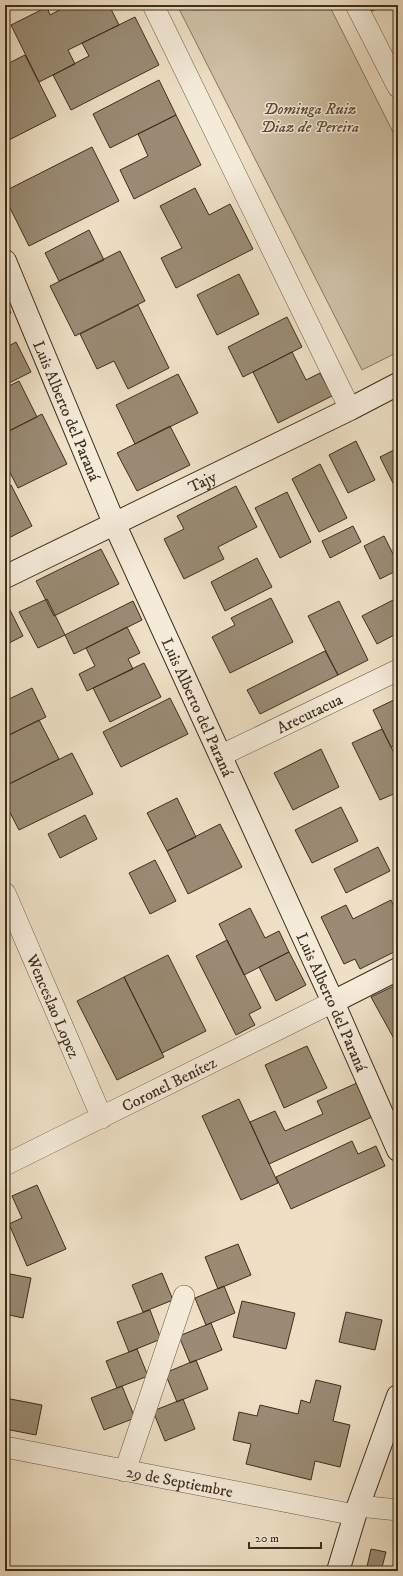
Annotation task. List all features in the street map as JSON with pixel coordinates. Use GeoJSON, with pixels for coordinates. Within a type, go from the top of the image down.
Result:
{"type":"FeatureCollection","features":[{"type":"Feature","properties":{"kind":"main road","name":"Luis Alberto del Paraná"},"geometry":{"type":"LineString","coordinates":[[5,261],[114,523],[333,1002],[398,1150]]}},
{"type":"Feature","properties":{"kind":"main road","name":"Tajy"},"geometry":{"type":"LineString","coordinates":[[5,577],[350,409],[398,384]]}},
{"type":"Feature","properties":{"kind":"main road"},"geometry":{"type":"LineString","coordinates":[[333,1002],[398,970]]}},
{"type":"Feature","properties":{"kind":"main road"},"geometry":{"type":"LineString","coordinates":[[338,1571],[356,1510],[398,1396]]}},
{"type":"Feature","properties":{"kind":"street"},"geometry":{"type":"LineString","coordinates":[[153,5],[350,409]]}},
{"type":"Feature","properties":{"kind":"street"},"geometry":{"type":"LineString","coordinates":[[356,5],[398,87]]}},
{"type":"Feature","properties":{"kind":"street","name":"Arecutacua"},"geometry":{"type":"LineString","coordinates":[[220,756],[398,670]]}},
{"type":"Feature","properties":{"kind":"street","name":"Wenceslao Lopez"},"geometry":{"type":"LineString","coordinates":[[5,893],[102,1118]]}},
{"type":"Feature","properties":{"kind":"street","name":"Coronel Benítez"},"geometry":{"type":"LineString","coordinates":[[5,1165],[333,1002]]}},
{"type":"Feature","properties":{"kind":"street"},"geometry":{"type":"LineString","coordinates":[[125,1471],[184,1296]]}},
{"type":"Feature","properties":{"kind":"street","name":"29 de Septiembre"},"geometry":{"type":"LineString","coordinates":[[5,1447],[125,1471],[356,1510],[398,1510]]}},
{"type":"Feature","properties":{"kind":"green space","name":"Dominga Ruiz Diaz de Pereira"},"geometry":{"type":"Polygon","coordinates":[[[177,5],[329,5],[398,142],[398,352],[362,370],[177,5]]]}},
{"type":"Feature","properties":{"kind":"building"},"geometry":{"type":"Polygon","coordinates":[[[69,5],[109,5],[119,25],[68,50],[75,64],[39,82],[11,25],[47,7],[50,15],[69,5]]]}},
{"type":"Feature","properties":{"kind":"building"},"geometry":{"type":"Polygon","coordinates":[[[370,5],[384,5],[372,11],[370,5]]]}},
{"type":"Feature","properties":{"kind":"building"},"geometry":{"type":"Polygon","coordinates":[[[135,17],[159,65],[71,110],[53,75],[89,56],[82,43],[135,17]]]}},
{"type":"Feature","properties":{"kind":"building"},"geometry":{"type":"Polygon","coordinates":[[[25,55],[56,116],[5,142],[5,65],[25,55]]]}},
{"type":"Feature","properties":{"kind":"building"},"geometry":{"type":"Polygon","coordinates":[[[159,80],[176,115],[110,148],[93,114],[159,80]]]}},
{"type":"Feature","properties":{"kind":"building"},"geometry":{"type":"Polygon","coordinates":[[[176,115],[201,165],[134,199],[120,170],[148,156],[138,134],[176,115]]]}},
{"type":"Feature","properties":{"kind":"building"},"geometry":{"type":"Polygon","coordinates":[[[92,147],[119,201],[29,246],[5,198],[5,191],[92,147]]]}},
{"type":"Feature","properties":{"kind":"building"},"geometry":{"type":"Polygon","coordinates":[[[195,188],[209,215],[230,204],[253,249],[176,288],[161,258],[182,248],[160,206],[195,188]]]}},
{"type":"Feature","properties":{"kind":"building"},"geometry":{"type":"Polygon","coordinates":[[[89,230],[104,260],[59,281],[45,253],[89,230]]]}},
{"type":"Feature","properties":{"kind":"building"},"geometry":{"type":"Polygon","coordinates":[[[120,251],[145,301],[75,336],[50,286],[120,251]]]}},
{"type":"Feature","properties":{"kind":"building"},"geometry":{"type":"Polygon","coordinates":[[[239,274],[259,314],[217,335],[197,295],[239,274]]]}},
{"type":"Feature","properties":{"kind":"building"},"geometry":{"type":"Polygon","coordinates":[[[5,300],[11,313],[5,317],[5,300]]]}},
{"type":"Feature","properties":{"kind":"building"},"geometry":{"type":"Polygon","coordinates":[[[138,305],[169,368],[128,389],[114,361],[97,369],[80,334],[138,305]]]}},
{"type":"Feature","properties":{"kind":"building"},"geometry":{"type":"Polygon","coordinates":[[[287,317],[302,347],[243,377],[228,347],[287,317]]]}},
{"type":"Feature","properties":{"kind":"building"},"geometry":{"type":"Polygon","coordinates":[[[16,342],[31,372],[5,385],[5,348],[16,342]]]}},
{"type":"Feature","properties":{"kind":"building"},"geometry":{"type":"Polygon","coordinates":[[[292,352],[306,380],[320,373],[332,396],[278,423],[253,372],[292,352]]]}},
{"type":"Feature","properties":{"kind":"building"},"geometry":{"type":"Polygon","coordinates":[[[178,374],[198,413],[135,444],[116,405],[178,374]]]}},
{"type":"Feature","properties":{"kind":"building"},"geometry":{"type":"Polygon","coordinates":[[[19,381],[37,417],[5,433],[5,388],[19,381]]]}},
{"type":"Feature","properties":{"kind":"building"},"geometry":{"type":"Polygon","coordinates":[[[42,414],[67,464],[18,488],[5,463],[5,433],[42,414]]]}},
{"type":"Feature","properties":{"kind":"building"},"geometry":{"type":"Polygon","coordinates":[[[170,426],[190,465],[137,491],[117,453],[170,426]]]}},
{"type":"Feature","properties":{"kind":"building"},"geometry":{"type":"Polygon","coordinates":[[[356,441],[375,480],[348,493],[329,455],[356,441]]]}},
{"type":"Feature","properties":{"kind":"building"},"geometry":{"type":"Polygon","coordinates":[[[398,448],[398,493],[380,457],[398,448]]]}},
{"type":"Feature","properties":{"kind":"building"},"geometry":{"type":"Polygon","coordinates":[[[320,464],[347,518],[319,532],[292,479],[320,464]]]}},
{"type":"Feature","properties":{"kind":"building"},"geometry":{"type":"Polygon","coordinates":[[[11,485],[32,526],[5,540],[5,486],[11,485]]]}},
{"type":"Feature","properties":{"kind":"building"},"geometry":{"type":"Polygon","coordinates":[[[236,486],[257,527],[218,547],[224,559],[184,579],[164,539],[184,529],[177,516],[236,486]]]}},
{"type":"Feature","properties":{"kind":"building"},"geometry":{"type":"Polygon","coordinates":[[[287,492],[311,542],[280,558],[255,508],[287,492]]]}},
{"type":"Feature","properties":{"kind":"building"},"geometry":{"type":"Polygon","coordinates":[[[353,526],[361,542],[330,558],[322,541],[353,526]]]}},
{"type":"Feature","properties":{"kind":"building"},"geometry":{"type":"Polygon","coordinates":[[[384,536],[398,564],[398,570],[380,579],[364,546],[384,536]]]}},
{"type":"Feature","properties":{"kind":"building"},"geometry":{"type":"Polygon","coordinates":[[[101,549],[119,584],[54,616],[36,581],[101,549]]]}},
{"type":"Feature","properties":{"kind":"building"},"geometry":{"type":"Polygon","coordinates":[[[257,558],[272,587],[225,611],[211,582],[257,558]]]}},
{"type":"Feature","properties":{"kind":"building"},"geometry":{"type":"Polygon","coordinates":[[[271,598],[293,642],[230,673],[212,637],[235,625],[231,618],[271,598]]]}},
{"type":"Feature","properties":{"kind":"building"},"geometry":{"type":"Polygon","coordinates":[[[47,599],[65,635],[38,648],[19,612],[47,599]]]}},
{"type":"Feature","properties":{"kind":"building"},"geometry":{"type":"Polygon","coordinates":[[[5,600],[23,636],[5,645],[5,600]]]}},
{"type":"Feature","properties":{"kind":"building"},"geometry":{"type":"Polygon","coordinates":[[[393,600],[398,610],[398,633],[377,644],[362,616],[393,600]]]}},
{"type":"Feature","properties":{"kind":"building"},"geometry":{"type":"Polygon","coordinates":[[[133,601],[142,620],[74,654],[65,635],[133,601]]]}},
{"type":"Feature","properties":{"kind":"building"},"geometry":{"type":"Polygon","coordinates":[[[339,601],[368,660],[338,675],[308,616],[339,601]]]}},
{"type":"Feature","properties":{"kind":"building"},"geometry":{"type":"Polygon","coordinates":[[[127,627],[140,653],[128,659],[133,669],[87,691],[79,674],[95,666],[86,648],[127,627]]]}},
{"type":"Feature","properties":{"kind":"building"},"geometry":{"type":"Polygon","coordinates":[[[325,651],[338,675],[260,714],[247,690],[325,651]]]}},
{"type":"Feature","properties":{"kind":"building"},"geometry":{"type":"Polygon","coordinates":[[[144,663],[161,697],[110,722],[93,688],[144,663]]]}},
{"type":"Feature","properties":{"kind":"building"},"geometry":{"type":"Polygon","coordinates":[[[32,688],[46,717],[5,737],[5,701],[32,688]]]}},
{"type":"Feature","properties":{"kind":"building"},"geometry":{"type":"Polygon","coordinates":[[[170,698],[188,734],[121,767],[103,732],[170,698]]]}},
{"type":"Feature","properties":{"kind":"building"},"geometry":{"type":"Polygon","coordinates":[[[398,698],[398,744],[391,747],[373,710],[398,698]]]}},
{"type":"Feature","properties":{"kind":"building"},"geometry":{"type":"Polygon","coordinates":[[[39,720],[59,759],[5,786],[5,737],[39,720]]]}},
{"type":"Feature","properties":{"kind":"building"},"geometry":{"type":"Polygon","coordinates":[[[382,729],[398,761],[398,792],[380,800],[352,743],[382,729]]]}},
{"type":"Feature","properties":{"kind":"building"},"geometry":{"type":"Polygon","coordinates":[[[321,749],[339,787],[293,810],[274,773],[321,749]]]}},
{"type":"Feature","properties":{"kind":"building"},"geometry":{"type":"Polygon","coordinates":[[[72,753],[93,794],[19,830],[5,803],[5,786],[72,753]]]}},
{"type":"Feature","properties":{"kind":"building"},"geometry":{"type":"Polygon","coordinates":[[[177,798],[196,837],[167,851],[147,813],[177,798]]]}},
{"type":"Feature","properties":{"kind":"building"},"geometry":{"type":"Polygon","coordinates":[[[341,807],[358,841],[312,863],[295,830],[341,807]]]}},
{"type":"Feature","properties":{"kind":"building"},"geometry":{"type":"Polygon","coordinates":[[[85,815],[97,839],[60,858],[48,834],[85,815]]]}},
{"type":"Feature","properties":{"kind":"building"},"geometry":{"type":"Polygon","coordinates":[[[220,824],[242,867],[188,894],[167,851],[220,824]]]}},
{"type":"Feature","properties":{"kind":"building"},"geometry":{"type":"Polygon","coordinates":[[[378,847],[390,871],[346,893],[334,869],[378,847]]]}},
{"type":"Feature","properties":{"kind":"building"},"geometry":{"type":"Polygon","coordinates":[[[155,860],[176,901],[150,914],[129,873],[155,860]]]}},
{"type":"Feature","properties":{"kind":"building"},"geometry":{"type":"Polygon","coordinates":[[[391,900],[398,915],[398,937],[393,939],[398,950],[360,969],[355,959],[344,964],[321,917],[346,905],[353,919],[391,900]]]}},
{"type":"Feature","properties":{"kind":"building"},"geometry":{"type":"Polygon","coordinates":[[[250,908],[265,938],[279,931],[289,952],[244,975],[219,924],[250,908]]]}},
{"type":"Feature","properties":{"kind":"building"},"geometry":{"type":"Polygon","coordinates":[[[227,940],[261,1008],[249,1014],[255,1025],[236,1035],[196,956],[227,940]]]}},
{"type":"Feature","properties":{"kind":"building"},"geometry":{"type":"Polygon","coordinates":[[[289,952],[306,985],[276,1001],[259,967],[289,952]]]}},
{"type":"Feature","properties":{"kind":"building"},"geometry":{"type":"Polygon","coordinates":[[[168,955],[206,1031],[162,1053],[124,977],[168,955]]]}},
{"type":"Feature","properties":{"kind":"building"},"geometry":{"type":"Polygon","coordinates":[[[124,977],[164,1057],[117,1080],[77,1001],[124,977]]]}},
{"type":"Feature","properties":{"kind":"building"},"geometry":{"type":"Polygon","coordinates":[[[398,984],[398,1046],[371,997],[398,984]]]}},
{"type":"Feature","properties":{"kind":"building"},"geometry":{"type":"Polygon","coordinates":[[[307,1046],[327,1088],[284,1108],[265,1065],[307,1046]]]}},
{"type":"Feature","properties":{"kind":"building"},"geometry":{"type":"Polygon","coordinates":[[[368,1078],[383,1112],[269,1164],[250,1122],[275,1111],[285,1131],[323,1114],[317,1101],[368,1078]]]}},
{"type":"Feature","properties":{"kind":"building"},"geometry":{"type":"Polygon","coordinates":[[[239,1099],[278,1183],[241,1200],[202,1116],[239,1099]]]}},
{"type":"Feature","properties":{"kind":"building"},"geometry":{"type":"Polygon","coordinates":[[[352,1141],[358,1154],[376,1146],[385,1166],[291,1209],[276,1177],[352,1141]]]}},
{"type":"Feature","properties":{"kind":"building"},"geometry":{"type":"Polygon","coordinates":[[[37,1185],[66,1249],[27,1266],[9,1224],[22,1218],[12,1196],[37,1185]]]}},
{"type":"Feature","properties":{"kind":"building"},"geometry":{"type":"Polygon","coordinates":[[[238,1244],[251,1275],[218,1289],[205,1257],[238,1244]]]}},
{"type":"Feature","properties":{"kind":"building"},"geometry":{"type":"Polygon","coordinates":[[[5,1273],[31,1278],[23,1318],[5,1314],[5,1273]]]}},
{"type":"Feature","properties":{"kind":"building"},"geometry":{"type":"Polygon","coordinates":[[[162,1273],[173,1300],[143,1312],[132,1285],[162,1273]]]}},
{"type":"Feature","properties":{"kind":"building"},"geometry":{"type":"Polygon","coordinates":[[[224,1286],[235,1313],[206,1325],[195,1298],[224,1286]]]}},
{"type":"Feature","properties":{"kind":"building"},"geometry":{"type":"Polygon","coordinates":[[[242,1301],[295,1313],[286,1349],[233,1337],[242,1301]]]}},
{"type":"Feature","properties":{"kind":"building"},"geometry":{"type":"Polygon","coordinates":[[[150,1310],[161,1339],[129,1352],[117,1322],[150,1310]]]}},
{"type":"Feature","properties":{"kind":"building"},"geometry":{"type":"Polygon","coordinates":[[[346,1312],[382,1320],[375,1350],[339,1342],[346,1312]]]}},
{"type":"Feature","properties":{"kind":"building"},"geometry":{"type":"Polygon","coordinates":[[[211,1323],[222,1350],[190,1363],[179,1336],[211,1323]]]}},
{"type":"Feature","properties":{"kind":"building"},"geometry":{"type":"Polygon","coordinates":[[[137,1349],[148,1376],[117,1388],[106,1361],[137,1349]]]}},
{"type":"Feature","properties":{"kind":"building"},"geometry":{"type":"Polygon","coordinates":[[[196,1360],[208,1389],[177,1402],[165,1373],[196,1360]]]}},
{"type":"Feature","properties":{"kind":"building"},"geometry":{"type":"Polygon","coordinates":[[[316,1380],[341,1386],[333,1421],[350,1425],[340,1467],[315,1461],[311,1480],[246,1464],[251,1444],[233,1440],[239,1412],[257,1416],[260,1405],[298,1414],[301,1400],[310,1403],[316,1380]]]}},
{"type":"Feature","properties":{"kind":"building"},"geometry":{"type":"Polygon","coordinates":[[[122,1386],[135,1418],[104,1430],[91,1398],[122,1386]]]}},
{"type":"Feature","properties":{"kind":"building"},"geometry":{"type":"Polygon","coordinates":[[[5,1398],[42,1405],[36,1435],[5,1429],[5,1398]]]}},
{"type":"Feature","properties":{"kind":"building"},"geometry":{"type":"Polygon","coordinates":[[[183,1399],[195,1429],[165,1441],[153,1411],[183,1399]]]}},
{"type":"Feature","properties":{"kind":"building"},"geometry":{"type":"Polygon","coordinates":[[[371,1549],[386,1552],[381,1571],[366,1571],[371,1549]]]}},
{"type":"Feature","properties":{"kind":"building"},"geometry":{"type":"Polygon","coordinates":[[[395,1558],[398,1558],[398,1571],[395,1571],[395,1558]]]}}]}
